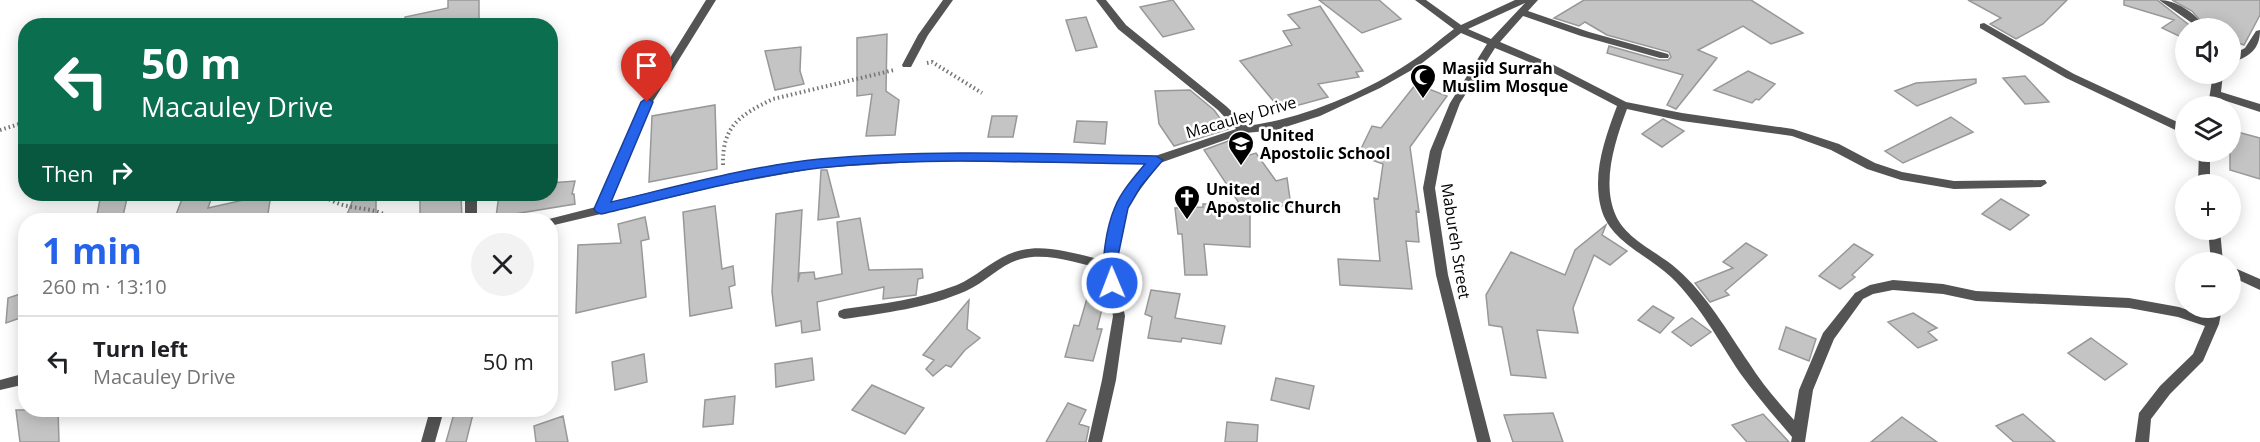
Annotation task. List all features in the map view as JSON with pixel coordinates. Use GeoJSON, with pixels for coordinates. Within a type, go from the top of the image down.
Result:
{"type":"FeatureCollection","features":[{"type":"Feature","properties":{"kind":"street"},"geometry":{"type":"LineString","coordinates":[[601,209],[647,102],[711,0]]}},
{"type":"Feature","properties":{"kind":"street"},"geometry":{"type":"LineString","coordinates":[[907,65],[923,35],[948,0]]}},
{"type":"Feature","properties":{"kind":"street"},"geometry":{"type":"LineString","coordinates":[[1101,0],[1122,27],[1222,108],[1244,130]]}},
{"type":"Feature","properties":{"kind":"street"},"geometry":{"type":"LineString","coordinates":[[1420,0],[1460,29],[1550,67],[1623,105],[1682,117],[1793,133],[1835,147],[1870,166],[1901,176],[1954,185],[2041,183]]}},
{"type":"Feature","properties":{"kind":"street","name":"Mabureh Street"},"geometry":{"type":"LineString","coordinates":[[1484,442],[1442,275],[1429,188],[1436,151],[1455,103],[1522,6],[1533,0]]}},
{"type":"Feature","properties":{"kind":"street"},"geometry":{"type":"LineString","coordinates":[[2164,0],[2191,18]]}},
{"type":"Feature","properties":{"kind":"street"},"geometry":{"type":"LineString","coordinates":[[1522,6],[1586,34],[1664,56]]}},
{"type":"Feature","properties":{"kind":"street","name":"Macauley Drive"},"geometry":{"type":"LineString","coordinates":[[558,220],[723,181],[818,164],[933,157],[1156,160],[1244,130],[1276,126],[1316,113],[1376,86],[1413,65],[1460,29],[1522,6]]}},
{"type":"Feature","properties":{"kind":"street"},"geometry":{"type":"LineString","coordinates":[[1984,26],[2070,76],[2175,126]]}},
{"type":"Feature","properties":{"kind":"street"},"geometry":{"type":"LineString","coordinates":[[2241,55],[2254,45],[2260,33]]}},
{"type":"Feature","properties":{"kind":"street"},"geometry":{"type":"LineString","coordinates":[[2218,84],[2217,94],[2260,108]]}},
{"type":"Feature","properties":{"kind":"street"},"geometry":{"type":"LineString","coordinates":[[1623,105],[1610,140],[1604,173],[1607,210],[1623,235],[1673,273],[1707,309],[1744,367],[1798,438]]}},
{"type":"Feature","properties":{"kind":"street"},"geometry":{"type":"LineString","coordinates":[[1095,442],[1109,380],[1119,316],[1109,266],[1121,207],[1156,160]]}},
{"type":"Feature","properties":{"kind":"street"},"geometry":{"type":"LineString","coordinates":[[844,314],[917,303],[964,287],[1012,257],[1030,253],[1058,255],[1109,266]]}},
{"type":"Feature","properties":{"kind":"street"},"geometry":{"type":"LineString","coordinates":[[2241,276],[2260,285]]}},
{"type":"Feature","properties":{"kind":"street"},"geometry":{"type":"LineString","coordinates":[[1798,438],[1806,390],[1828,338],[1860,296],[1870,290],[1893,285],[1943,289],[1976,296],[2129,303],[2179,312],[2213,324]]}},
{"type":"Feature","properties":{"kind":"street"},"geometry":{"type":"LineString","coordinates":[[2142,442],[2144,417],[2165,390],[2198,357],[2214,318]]}},
{"type":"Feature","properties":{"kind":"street"},"geometry":{"type":"LineString","coordinates":[[0,385],[18,380]]}},
{"type":"Feature","properties":{"kind":"street"},"geometry":{"type":"LineString","coordinates":[[428,442],[435,417]]}},
{"type":"Feature","properties":{"kind":"path"},"geometry":{"type":"LineString","coordinates":[[723,181],[724,140],[732,127],[760,105],[773,99],[885,74],[907,65],[932,62],[982,93]]}},
{"type":"Feature","properties":{"kind":"path"},"geometry":{"type":"LineString","coordinates":[[0,130],[18,124]]}},
{"type":"Feature","properties":{"kind":"path"},"geometry":{"type":"LineString","coordinates":[[332,201],[350,208],[385,213]]}},
{"type":"Feature","properties":{"kind":"building"},"geometry":{"type":"Polygon","coordinates":[[[448,0],[479,0],[479,18],[405,18],[405,17],[448,8],[448,0]]]}},
{"type":"Feature","properties":{"kind":"building"},"geometry":{"type":"Polygon","coordinates":[[[1173,0],[1194,29],[1163,37],[1140,7],[1173,0]]]}},
{"type":"Feature","properties":{"kind":"building"},"geometry":{"type":"Polygon","coordinates":[[[1319,0],[1379,0],[1401,19],[1362,33],[1319,0]]]}},
{"type":"Feature","properties":{"kind":"building"},"geometry":{"type":"Polygon","coordinates":[[[1584,0],[1751,0],[1803,33],[1771,44],[1743,26],[1698,50],[1717,58],[1676,109],[1667,105],[1683,75],[1607,53],[1609,46],[1659,60],[1668,60],[1671,57],[1669,52],[1607,35],[1585,22],[1579,26],[1554,18],[1584,0]]]}},
{"type":"Feature","properties":{"kind":"building"},"geometry":{"type":"Polygon","coordinates":[[[1968,0],[2067,0],[2043,24],[2016,39],[1990,24],[2001,18],[1968,0]]]}},
{"type":"Feature","properties":{"kind":"building"},"geometry":{"type":"Polygon","coordinates":[[[2124,0],[2157,0],[2180,18],[2175,18],[2175,34],[2162,28],[2174,20],[2124,5],[2124,0]]]}},
{"type":"Feature","properties":{"kind":"building"},"geometry":{"type":"Polygon","coordinates":[[[2172,0],[2260,0],[2260,15],[2244,45],[2241,44],[2241,18],[2198,18],[2192,11],[2172,0]]]}},
{"type":"Feature","properties":{"kind":"building"},"geometry":{"type":"Polygon","coordinates":[[[1320,6],[1363,71],[1356,72],[1359,77],[1318,84],[1328,97],[1281,110],[1240,61],[1292,45],[1283,31],[1300,28],[1288,15],[1320,6]]]}},
{"type":"Feature","properties":{"kind":"building"},"geometry":{"type":"Polygon","coordinates":[[[1086,17],[1097,47],[1076,51],[1066,20],[1086,17]]]}},
{"type":"Feature","properties":{"kind":"building"},"geometry":{"type":"Polygon","coordinates":[[[887,34],[886,91],[899,100],[895,135],[866,136],[872,94],[857,96],[857,38],[887,34]]]}},
{"type":"Feature","properties":{"kind":"building"},"geometry":{"type":"Polygon","coordinates":[[[801,47],[800,71],[804,84],[775,90],[765,51],[801,47]]]}},
{"type":"Feature","properties":{"kind":"building"},"geometry":{"type":"Polygon","coordinates":[[[1748,71],[1775,84],[1759,100],[1756,99],[1752,103],[1714,90],[1748,71]]]}},
{"type":"Feature","properties":{"kind":"building"},"geometry":{"type":"Polygon","coordinates":[[[2025,76],[2049,102],[2025,104],[2003,78],[2025,76]]]}},
{"type":"Feature","properties":{"kind":"building"},"geometry":{"type":"Polygon","coordinates":[[[1976,79],[1976,83],[1917,106],[1895,91],[1916,83],[1976,79]]]}},
{"type":"Feature","properties":{"kind":"building"},"geometry":{"type":"Polygon","coordinates":[[[1416,84],[1447,96],[1410,147],[1419,212],[1416,211],[1419,242],[1406,241],[1412,289],[1340,285],[1338,259],[1380,261],[1374,198],[1378,199],[1383,164],[1358,155],[1372,126],[1381,128],[1416,84]]]}},
{"type":"Feature","properties":{"kind":"building"},"geometry":{"type":"Polygon","coordinates":[[[1190,90],[1214,110],[1228,129],[1174,146],[1159,124],[1155,91],[1190,90]]]}},
{"type":"Feature","properties":{"kind":"building"},"geometry":{"type":"Polygon","coordinates":[[[715,105],[717,169],[649,182],[652,116],[715,105]]]}},
{"type":"Feature","properties":{"kind":"building"},"geometry":{"type":"Polygon","coordinates":[[[992,116],[1017,116],[1013,137],[988,137],[992,116]]]}},
{"type":"Feature","properties":{"kind":"building"},"geometry":{"type":"Polygon","coordinates":[[[1951,117],[1973,132],[1903,163],[1885,151],[1951,117]]]}},
{"type":"Feature","properties":{"kind":"building"},"geometry":{"type":"Polygon","coordinates":[[[1663,119],[1684,131],[1662,147],[1642,134],[1663,119]]]}},
{"type":"Feature","properties":{"kind":"building"},"geometry":{"type":"Polygon","coordinates":[[[1077,121],[1107,122],[1105,144],[1074,142],[1077,121]]]}},
{"type":"Feature","properties":{"kind":"building"},"geometry":{"type":"Polygon","coordinates":[[[2241,133],[2260,138],[2260,179],[2230,170],[2230,162],[2241,162],[2241,133]]]}},
{"type":"Feature","properties":{"kind":"building"},"geometry":{"type":"Polygon","coordinates":[[[1234,139],[1246,156],[1256,153],[1276,181],[1287,178],[1291,206],[1250,206],[1250,247],[1204,244],[1207,275],[1185,275],[1182,234],[1178,234],[1175,208],[1203,207],[1203,204],[1239,203],[1204,150],[1234,139]]]}},
{"type":"Feature","properties":{"kind":"building"},"geometry":{"type":"Polygon","coordinates":[[[821,170],[827,170],[839,217],[818,220],[821,170]]]}},
{"type":"Feature","properties":{"kind":"building"},"geometry":{"type":"Polygon","coordinates":[[[575,181],[572,194],[574,194],[575,204],[520,213],[497,213],[498,201],[558,201],[558,182],[575,181]]]}},
{"type":"Feature","properties":{"kind":"building"},"geometry":{"type":"Polygon","coordinates":[[[2001,199],[2029,215],[2010,230],[1982,214],[2001,199]]]}},
{"type":"Feature","properties":{"kind":"building"},"geometry":{"type":"Polygon","coordinates":[[[100,201],[126,201],[124,213],[97,213],[100,201]]]}},
{"type":"Feature","properties":{"kind":"building"},"geometry":{"type":"Polygon","coordinates":[[[181,201],[210,201],[208,208],[240,201],[270,201],[268,213],[177,213],[181,201]]]}},
{"type":"Feature","properties":{"kind":"building"},"geometry":{"type":"Polygon","coordinates":[[[352,201],[376,201],[376,213],[348,213],[352,201]]]}},
{"type":"Feature","properties":{"kind":"building"},"geometry":{"type":"Polygon","coordinates":[[[420,201],[461,201],[462,213],[420,213],[420,201]]]}},
{"type":"Feature","properties":{"kind":"building"},"geometry":{"type":"Polygon","coordinates":[[[715,206],[722,269],[733,266],[735,285],[729,287],[732,308],[690,316],[683,212],[715,206]]]}},
{"type":"Feature","properties":{"kind":"building"},"geometry":{"type":"Polygon","coordinates":[[[802,210],[798,282],[800,273],[814,272],[815,279],[842,274],[837,222],[860,218],[869,270],[922,269],[923,278],[918,279],[916,295],[883,299],[884,287],[817,302],[820,330],[802,333],[801,321],[776,326],[772,292],[776,214],[802,210]]]}},
{"type":"Feature","properties":{"kind":"building"},"geometry":{"type":"Polygon","coordinates":[[[645,217],[649,239],[641,241],[646,297],[576,313],[578,245],[621,243],[618,224],[645,217]]]}},
{"type":"Feature","properties":{"kind":"building"},"geometry":{"type":"Polygon","coordinates":[[[1606,225],[1602,235],[1627,251],[1610,265],[1594,255],[1573,308],[1578,333],[1537,330],[1546,378],[1511,375],[1502,327],[1489,325],[1486,295],[1511,252],[1565,275],[1575,250],[1606,225]]]}},
{"type":"Feature","properties":{"kind":"building"},"geometry":{"type":"Polygon","coordinates":[[[1746,243],[1767,255],[1725,291],[1729,295],[1710,302],[1695,283],[1733,268],[1723,262],[1746,243]]]}},
{"type":"Feature","properties":{"kind":"building"},"geometry":{"type":"Polygon","coordinates":[[[1854,244],[1873,255],[1852,275],[1855,277],[1840,289],[1819,276],[1854,244]]]}},
{"type":"Feature","properties":{"kind":"building"},"geometry":{"type":"Polygon","coordinates":[[[1151,290],[1180,294],[1175,318],[1225,326],[1221,344],[1182,338],[1181,342],[1148,338],[1152,317],[1145,314],[1151,290]]]}},
{"type":"Feature","properties":{"kind":"building"},"geometry":{"type":"Polygon","coordinates":[[[18,295],[18,319],[6,323],[8,298],[18,295]]]}},
{"type":"Feature","properties":{"kind":"building"},"geometry":{"type":"Polygon","coordinates":[[[1088,295],[1105,297],[1097,329],[1102,329],[1093,361],[1065,357],[1074,325],[1079,326],[1088,295]]]}},
{"type":"Feature","properties":{"kind":"building"},"geometry":{"type":"Polygon","coordinates":[[[969,300],[967,329],[980,338],[965,350],[951,367],[946,365],[933,376],[926,369],[934,360],[923,355],[969,300]]]}},
{"type":"Feature","properties":{"kind":"building"},"geometry":{"type":"Polygon","coordinates":[[[1653,306],[1674,318],[1660,333],[1638,320],[1653,306]]]}},
{"type":"Feature","properties":{"kind":"building"},"geometry":{"type":"Polygon","coordinates":[[[1913,313],[1937,328],[1928,332],[1937,340],[1918,348],[1888,322],[1913,313]]]}},
{"type":"Feature","properties":{"kind":"building"},"geometry":{"type":"Polygon","coordinates":[[[1692,318],[1711,332],[1691,346],[1672,332],[1692,318]]]}},
{"type":"Feature","properties":{"kind":"building"},"geometry":{"type":"Polygon","coordinates":[[[1786,327],[1816,339],[1809,361],[1779,349],[1786,327]]]}},
{"type":"Feature","properties":{"kind":"building"},"geometry":{"type":"Polygon","coordinates":[[[2091,338],[2127,364],[2105,380],[2068,353],[2091,338]]]}},
{"type":"Feature","properties":{"kind":"building"},"geometry":{"type":"Polygon","coordinates":[[[644,354],[647,382],[615,390],[612,362],[644,354]]]}},
{"type":"Feature","properties":{"kind":"building"},"geometry":{"type":"Polygon","coordinates":[[[812,358],[814,380],[776,387],[775,364],[812,358]]]}},
{"type":"Feature","properties":{"kind":"building"},"geometry":{"type":"Polygon","coordinates":[[[1276,378],[1314,386],[1309,409],[1271,400],[1276,378]]]}},
{"type":"Feature","properties":{"kind":"building"},"geometry":{"type":"Polygon","coordinates":[[[872,385],[924,408],[905,434],[852,410],[872,385]]]}},
{"type":"Feature","properties":{"kind":"building"},"geometry":{"type":"Polygon","coordinates":[[[735,396],[733,424],[703,427],[705,400],[735,396]]]}},
{"type":"Feature","properties":{"kind":"building"},"geometry":{"type":"Polygon","coordinates":[[[1068,403],[1086,410],[1079,424],[1089,427],[1086,442],[1046,442],[1068,403]]]}},
{"type":"Feature","properties":{"kind":"building"},"geometry":{"type":"Polygon","coordinates":[[[16,410],[18,410],[18,417],[58,417],[59,442],[20,442],[16,410]]]}},
{"type":"Feature","properties":{"kind":"building"},"geometry":{"type":"Polygon","coordinates":[[[1553,413],[1563,442],[1513,442],[1504,415],[1553,413]]]}},
{"type":"Feature","properties":{"kind":"building"},"geometry":{"type":"Polygon","coordinates":[[[1763,414],[1789,442],[1747,442],[1732,425],[1763,414]]]}},
{"type":"Feature","properties":{"kind":"building"},"geometry":{"type":"Polygon","coordinates":[[[2023,414],[2055,442],[2014,442],[1996,426],[2023,414]]]}},
{"type":"Feature","properties":{"kind":"building"},"geometry":{"type":"Polygon","coordinates":[[[563,416],[568,442],[536,442],[534,426],[563,416]]]}},
{"type":"Feature","properties":{"kind":"building"},"geometry":{"type":"Polygon","coordinates":[[[453,417],[472,417],[466,442],[446,442],[453,417]]]}},
{"type":"Feature","properties":{"kind":"building"},"geometry":{"type":"Polygon","coordinates":[[[1902,417],[1937,442],[1871,442],[1902,417]]]}},
{"type":"Feature","properties":{"kind":"building"},"geometry":{"type":"Polygon","coordinates":[[[1227,422],[1258,425],[1257,442],[1225,442],[1227,422]]]}},
{"type":"Feature","properties":{"kind":"place","name":"Masjid Surrah Muslim Mosque"},"geometry":{"type":"Point","coordinates":[1423,100]}},
{"type":"Feature","properties":{"kind":"place","name":"United Apostolic School"},"geometry":{"type":"Point","coordinates":[1241,167]}},
{"type":"Feature","properties":{"kind":"place","name":"United Apostolic Church"},"geometry":{"type":"Point","coordinates":[1187,221]}},
{"type":"Feature","properties":{"kind":"route"},"geometry":{"type":"LineString","coordinates":[[647,102],[601,209],[723,181],[818,164],[933,157],[1156,160],[1121,207],[1109,266],[1112,283]]}}]}
